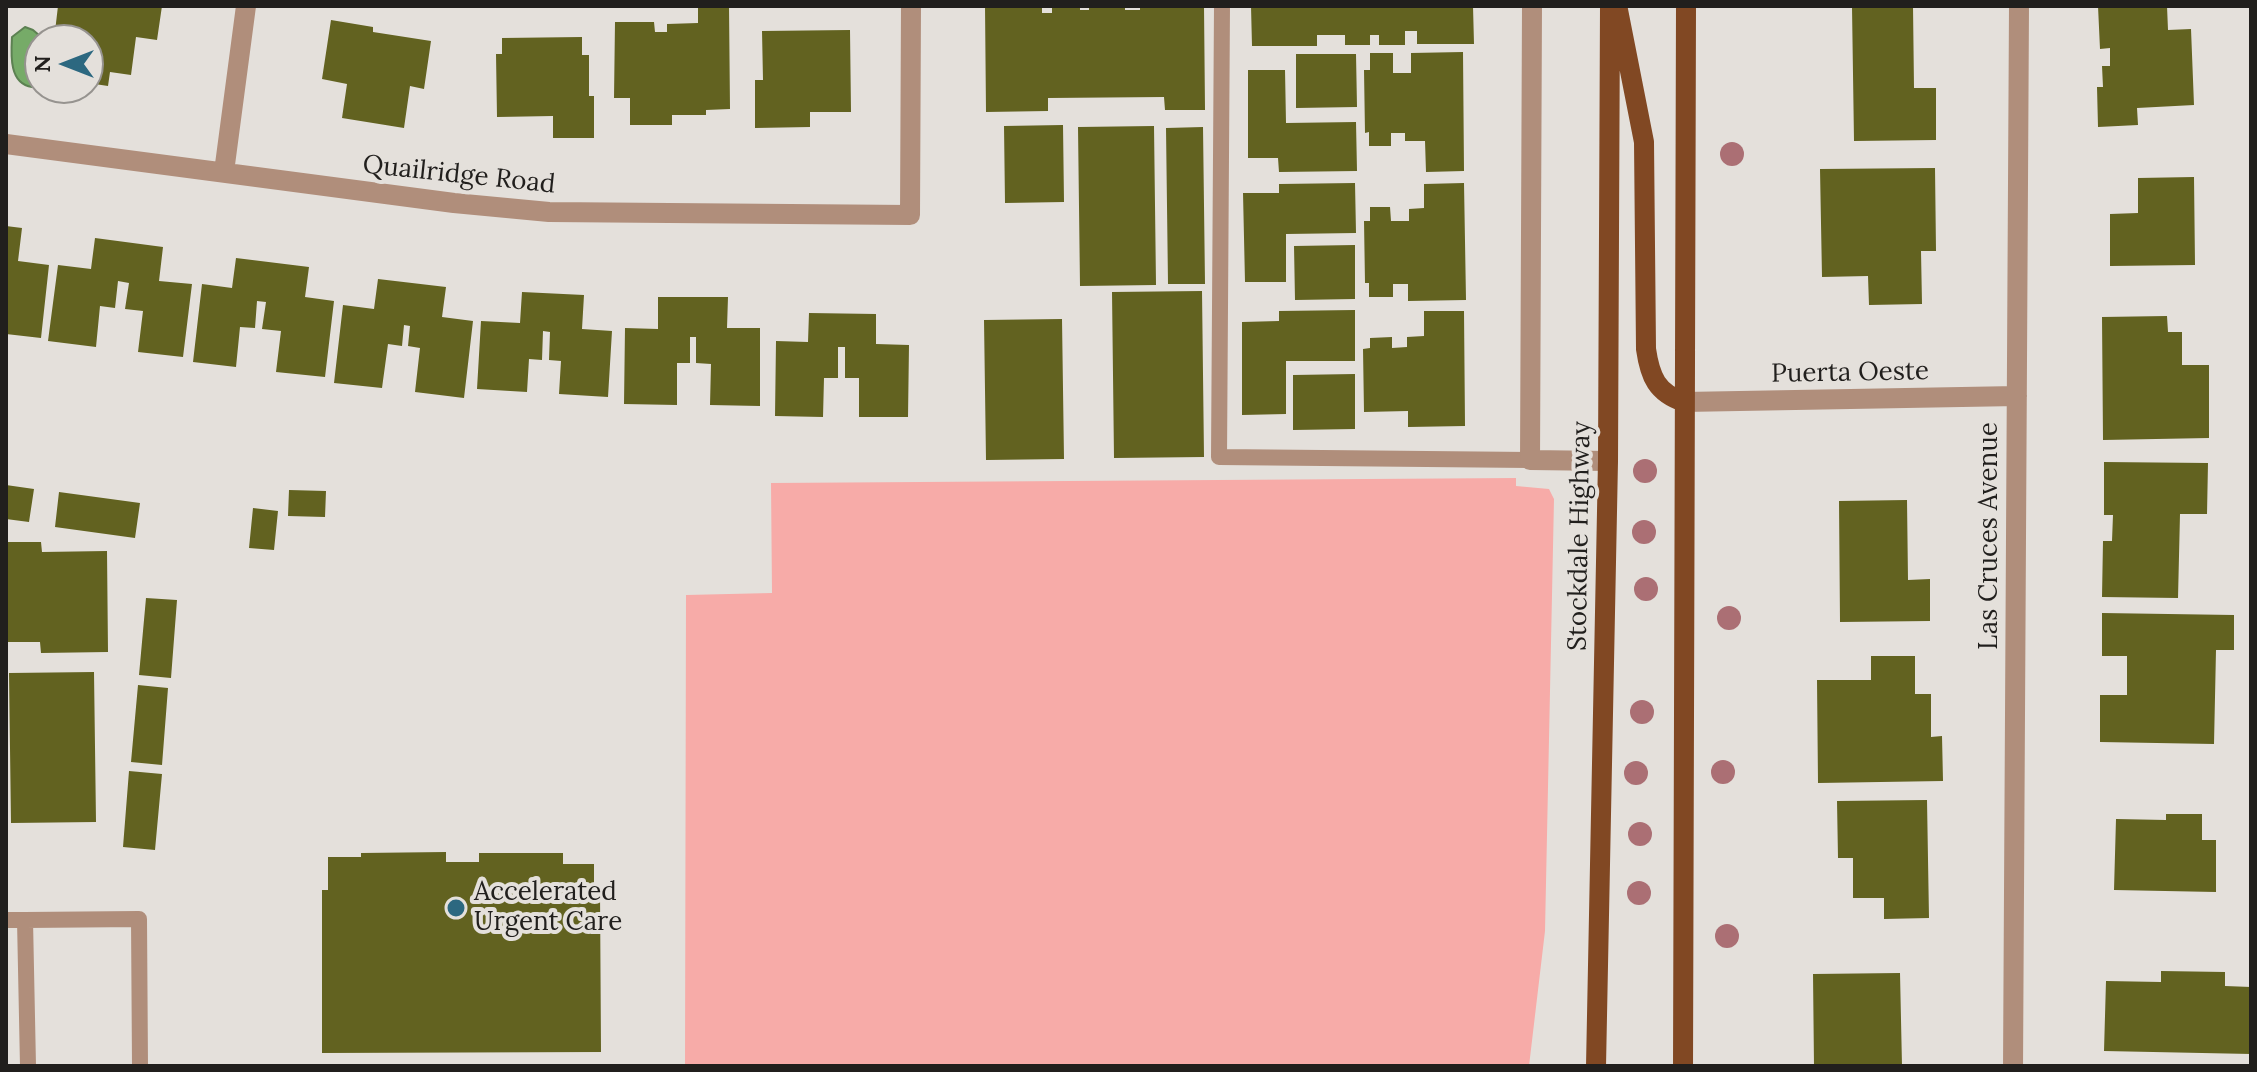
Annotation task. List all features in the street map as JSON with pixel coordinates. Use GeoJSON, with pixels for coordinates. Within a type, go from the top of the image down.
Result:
{"type":"FeatureCollection","features":[{"type":"Feature","properties":{"kind":"main road","name":"Stockdale Highway"},"geometry":{"type":"LineString","coordinates":[[1596,1066],[1608,461],[1610,6]]}},
{"type":"Feature","properties":{"kind":"main road"},"geometry":{"type":"LineString","coordinates":[[1617,6],[1644,142],[1646,349],[1649,367],[1656,386],[1668,397],[1684,402]]}},
{"type":"Feature","properties":{"kind":"main road"},"geometry":{"type":"LineString","coordinates":[[1683,1066],[1686,6]]}},
{"type":"Feature","properties":{"kind":"street"},"geometry":{"type":"LineString","coordinates":[[224,172],[246,6]]}},
{"type":"Feature","properties":{"kind":"street","name":"Quailridge Road"},"geometry":{"type":"LineString","coordinates":[[6,144],[454,203],[549,212],[910,215],[911,6]]}},
{"type":"Feature","properties":{"kind":"street"},"geometry":{"type":"LineString","coordinates":[[1532,6],[1530,460],[1608,461]]}},
{"type":"Feature","properties":{"kind":"street","name":"Las Cruces Avenue"},"geometry":{"type":"LineString","coordinates":[[2013,1066],[2019,6]]}},
{"type":"Feature","properties":{"kind":"street","name":"Puerta Oeste"},"geometry":{"type":"LineString","coordinates":[[1684,402],[2017,396]]}},
{"type":"Feature","properties":{"kind":"lane"},"geometry":{"type":"LineString","coordinates":[[1222,6],[1219,457],[1530,460]]}},
{"type":"Feature","properties":{"kind":"lane"},"geometry":{"type":"LineString","coordinates":[[6,920],[139,919],[140,1066]]}},
{"type":"Feature","properties":{"kind":"lane"},"geometry":{"type":"LineString","coordinates":[[25,920],[28,1066]]}},
{"type":"Feature","properties":{"kind":"shaded area"},"geometry":{"type":"Polygon","coordinates":[[[24,28],[24,85],[13,68],[12,37],[24,28]]]}},
{"type":"Feature","properties":{"kind":"shaded area"},"geometry":{"type":"Polygon","coordinates":[[[1516,478],[1516,486],[1549,489],[1554,499],[1545,931],[1529,1066],[685,1066],[686,595],[772,593],[771,483],[1516,478]]]}},
{"type":"Feature","properties":{"kind":"building"},"geometry":{"type":"Polygon","coordinates":[[[58,6],[162,6],[157,40],[136,37],[131,75],[110,72],[108,86],[104,85],[104,24],[56,24],[58,6]]]}},
{"type":"Feature","properties":{"kind":"building"},"geometry":{"type":"Polygon","coordinates":[[[698,6],[729,6],[730,109],[706,110],[706,115],[672,115],[672,125],[630,125],[630,98],[614,98],[615,22],[654,22],[655,32],[667,32],[667,24],[698,23],[698,6]]]}},
{"type":"Feature","properties":{"kind":"building"},"geometry":{"type":"Polygon","coordinates":[[[985,6],[1042,6],[1042,13],[1052,13],[1052,6],[1080,6],[1080,10],[1089,10],[1089,6],[1125,6],[1125,10],[1140,10],[1140,6],[1204,6],[1205,110],[1165,110],[1164,97],[1048,98],[1048,111],[986,112],[985,6]]]}},
{"type":"Feature","properties":{"kind":"building"},"geometry":{"type":"Polygon","coordinates":[[[1251,6],[1473,6],[1474,44],[1417,44],[1417,31],[1405,31],[1405,45],[1379,45],[1379,35],[1370,35],[1370,45],[1345,45],[1345,35],[1317,35],[1317,46],[1252,46],[1251,6]]]}},
{"type":"Feature","properties":{"kind":"building"},"geometry":{"type":"Polygon","coordinates":[[[1913,6],[1914,88],[1936,88],[1936,140],[1854,141],[1852,7],[1913,6]]]}},
{"type":"Feature","properties":{"kind":"building"},"geometry":{"type":"Polygon","coordinates":[[[2098,6],[2167,6],[2168,30],[2191,29],[2194,105],[2137,108],[2138,125],[2098,127],[2097,87],[2103,87],[2102,66],[2110,66],[2110,48],[2100,49],[2098,6]]]}},
{"type":"Feature","properties":{"kind":"building"},"geometry":{"type":"Polygon","coordinates":[[[331,20],[373,27],[373,32],[431,41],[424,89],[410,86],[404,128],[342,118],[347,84],[322,79],[331,20]]]}},
{"type":"Feature","properties":{"kind":"building"},"geometry":{"type":"Polygon","coordinates":[[[850,30],[851,112],[810,112],[810,127],[755,128],[755,80],[763,80],[762,31],[850,30]]]}},
{"type":"Feature","properties":{"kind":"building"},"geometry":{"type":"Polygon","coordinates":[[[582,37],[582,55],[589,55],[589,96],[594,96],[594,138],[553,138],[553,116],[497,117],[496,54],[502,54],[502,38],[582,37]]]}},
{"type":"Feature","properties":{"kind":"building"},"geometry":{"type":"Polygon","coordinates":[[[1463,52],[1464,171],[1426,172],[1425,141],[1405,141],[1405,133],[1391,133],[1391,146],[1369,146],[1369,132],[1365,133],[1364,70],[1370,70],[1370,53],[1393,53],[1393,73],[1411,73],[1411,53],[1463,52]]]}},
{"type":"Feature","properties":{"kind":"building"},"geometry":{"type":"Polygon","coordinates":[[[1296,54],[1356,54],[1357,107],[1296,108],[1296,54]]]}},
{"type":"Feature","properties":{"kind":"building"},"geometry":{"type":"Polygon","coordinates":[[[1248,70],[1285,70],[1286,123],[1356,122],[1357,171],[1279,172],[1278,158],[1248,158],[1248,70]]]}},
{"type":"Feature","properties":{"kind":"building"},"geometry":{"type":"Polygon","coordinates":[[[1063,125],[1064,202],[1005,203],[1004,126],[1063,125]]]}},
{"type":"Feature","properties":{"kind":"building"},"geometry":{"type":"Polygon","coordinates":[[[1154,126],[1156,285],[1080,286],[1078,127],[1154,126]]]}},
{"type":"Feature","properties":{"kind":"building"},"geometry":{"type":"Polygon","coordinates":[[[1203,127],[1205,284],[1168,284],[1166,128],[1203,127]]]}},
{"type":"Feature","properties":{"kind":"building"},"geometry":{"type":"Polygon","coordinates":[[[1935,168],[1936,251],[1921,251],[1922,304],[1869,305],[1868,276],[1822,277],[1820,169],[1935,168]]]}},
{"type":"Feature","properties":{"kind":"building"},"geometry":{"type":"Polygon","coordinates":[[[2194,177],[2195,265],[2110,266],[2110,214],[2138,213],[2138,178],[2194,177]]]}},
{"type":"Feature","properties":{"kind":"building"},"geometry":{"type":"Polygon","coordinates":[[[1355,183],[1356,233],[1286,234],[1286,282],[1245,282],[1243,193],[1279,193],[1279,184],[1355,183]]]}},
{"type":"Feature","properties":{"kind":"building"},"geometry":{"type":"Polygon","coordinates":[[[1464,183],[1466,300],[1408,301],[1408,284],[1393,284],[1393,297],[1369,297],[1369,283],[1365,283],[1364,221],[1370,221],[1370,207],[1390,207],[1391,221],[1409,221],[1409,209],[1424,208],[1424,184],[1464,183]]]}},
{"type":"Feature","properties":{"kind":"building"},"geometry":{"type":"Polygon","coordinates":[[[6,226],[22,228],[18,261],[49,265],[41,338],[6,334],[6,226]]]}},
{"type":"Feature","properties":{"kind":"building"},"geometry":{"type":"Polygon","coordinates":[[[95,238],[163,247],[159,281],[192,284],[183,357],[138,352],[143,311],[125,309],[129,283],[118,281],[115,308],[100,306],[96,347],[48,341],[58,265],[91,269],[95,238]]]}},
{"type":"Feature","properties":{"kind":"building"},"geometry":{"type":"Polygon","coordinates":[[[1355,245],[1355,299],[1295,300],[1294,246],[1355,245]]]}},
{"type":"Feature","properties":{"kind":"building"},"geometry":{"type":"Polygon","coordinates":[[[236,258],[309,267],[305,297],[334,301],[325,377],[276,372],[281,331],[262,329],[266,302],[257,301],[255,328],[240,327],[236,367],[193,362],[202,284],[232,288],[236,258]]]}},
{"type":"Feature","properties":{"kind":"building"},"geometry":{"type":"Polygon","coordinates":[[[378,279],[446,287],[442,317],[473,321],[464,398],[415,392],[420,348],[408,346],[410,326],[404,325],[402,346],[388,344],[382,388],[334,383],[343,305],[374,309],[378,279]]]}},
{"type":"Feature","properties":{"kind":"building"},"geometry":{"type":"Polygon","coordinates":[[[1202,291],[1204,457],[1114,458],[1112,292],[1202,291]]]}},
{"type":"Feature","properties":{"kind":"building"},"geometry":{"type":"Polygon","coordinates":[[[522,292],[584,295],[582,329],[612,331],[608,397],[559,394],[561,361],[549,360],[550,332],[543,331],[542,360],[529,359],[527,392],[477,389],[481,321],[520,323],[522,292]]]}},
{"type":"Feature","properties":{"kind":"building"},"geometry":{"type":"Polygon","coordinates":[[[658,297],[728,297],[727,328],[760,328],[760,406],[710,405],[711,364],[696,363],[696,337],[690,337],[690,363],[677,363],[677,405],[624,404],[625,328],[658,329],[658,297]]]}},
{"type":"Feature","properties":{"kind":"building"},"geometry":{"type":"Polygon","coordinates":[[[1355,310],[1355,361],[1286,361],[1286,414],[1242,415],[1242,322],[1279,321],[1279,311],[1355,310]]]}},
{"type":"Feature","properties":{"kind":"building"},"geometry":{"type":"Polygon","coordinates":[[[1424,311],[1464,311],[1465,426],[1408,427],[1408,411],[1364,412],[1363,349],[1370,348],[1370,338],[1392,337],[1392,348],[1407,347],[1407,337],[1424,336],[1424,311]]]}},
{"type":"Feature","properties":{"kind":"building"},"geometry":{"type":"Polygon","coordinates":[[[809,313],[876,314],[876,344],[909,345],[908,417],[859,417],[859,378],[845,378],[845,347],[838,347],[838,378],[824,378],[823,417],[775,416],[776,341],[808,342],[809,313]]]}},
{"type":"Feature","properties":{"kind":"building"},"geometry":{"type":"Polygon","coordinates":[[[2167,316],[2168,332],[2182,332],[2182,365],[2209,365],[2209,438],[2103,440],[2102,317],[2167,316]]]}},
{"type":"Feature","properties":{"kind":"building"},"geometry":{"type":"Polygon","coordinates":[[[1062,319],[1064,459],[986,460],[984,320],[1062,319]]]}},
{"type":"Feature","properties":{"kind":"building"},"geometry":{"type":"Polygon","coordinates":[[[1355,374],[1355,429],[1293,430],[1293,375],[1355,374]]]}},
{"type":"Feature","properties":{"kind":"building"},"geometry":{"type":"Polygon","coordinates":[[[2104,462],[2208,463],[2207,514],[2180,514],[2178,598],[2102,597],[2103,541],[2112,541],[2113,515],[2104,515],[2104,462]]]}},
{"type":"Feature","properties":{"kind":"building"},"geometry":{"type":"Polygon","coordinates":[[[6,485],[34,489],[29,522],[6,519],[6,485]]]}},
{"type":"Feature","properties":{"kind":"building"},"geometry":{"type":"Polygon","coordinates":[[[289,490],[326,491],[325,517],[288,516],[289,490]]]}},
{"type":"Feature","properties":{"kind":"building"},"geometry":{"type":"Polygon","coordinates":[[[59,492],[140,503],[135,538],[55,527],[59,492]]]}},
{"type":"Feature","properties":{"kind":"building"},"geometry":{"type":"Polygon","coordinates":[[[1907,500],[1908,580],[1930,579],[1930,621],[1840,622],[1839,501],[1907,500]]]}},
{"type":"Feature","properties":{"kind":"building"},"geometry":{"type":"Polygon","coordinates":[[[253,508],[278,511],[274,550],[249,548],[253,508]]]}},
{"type":"Feature","properties":{"kind":"building"},"geometry":{"type":"Polygon","coordinates":[[[6,542],[41,542],[42,552],[107,551],[108,652],[41,653],[40,642],[6,642],[6,542]]]}},
{"type":"Feature","properties":{"kind":"building"},"geometry":{"type":"Polygon","coordinates":[[[146,598],[177,600],[171,678],[139,675],[146,598]]]}},
{"type":"Feature","properties":{"kind":"building"},"geometry":{"type":"Polygon","coordinates":[[[2102,613],[2234,615],[2234,650],[2216,650],[2214,744],[2100,742],[2100,695],[2127,695],[2127,656],[2102,656],[2102,613]]]}},
{"type":"Feature","properties":{"kind":"building"},"geometry":{"type":"Polygon","coordinates":[[[1871,656],[1915,656],[1915,694],[1931,694],[1931,737],[1942,736],[1943,781],[1818,783],[1817,680],[1871,680],[1871,656]]]}},
{"type":"Feature","properties":{"kind":"building"},"geometry":{"type":"Polygon","coordinates":[[[94,672],[96,822],[11,823],[9,673],[94,672]]]}},
{"type":"Feature","properties":{"kind":"building"},"geometry":{"type":"Polygon","coordinates":[[[138,685],[168,688],[162,765],[131,762],[138,685]]]}},
{"type":"Feature","properties":{"kind":"building"},"geometry":{"type":"Polygon","coordinates":[[[129,771],[162,774],[155,850],[123,847],[129,771]]]}},
{"type":"Feature","properties":{"kind":"building"},"geometry":{"type":"Polygon","coordinates":[[[1927,800],[1929,918],[1884,919],[1884,898],[1853,898],[1853,858],[1838,858],[1837,801],[1927,800]]]}},
{"type":"Feature","properties":{"kind":"building"},"geometry":{"type":"Polygon","coordinates":[[[2166,814],[2202,814],[2202,840],[2216,840],[2216,892],[2114,890],[2116,819],[2166,820],[2166,814]]]}},
{"type":"Feature","properties":{"kind":"building"},"geometry":{"type":"Polygon","coordinates":[[[446,852],[446,862],[479,862],[479,853],[563,853],[563,864],[594,864],[594,891],[600,891],[601,1052],[322,1053],[322,890],[328,890],[328,857],[361,857],[361,853],[446,852]]]}},
{"type":"Feature","properties":{"kind":"building"},"geometry":{"type":"Polygon","coordinates":[[[2161,971],[2225,972],[2225,986],[2251,987],[2251,1054],[2104,1051],[2106,981],[2161,982],[2161,971]]]}},
{"type":"Feature","properties":{"kind":"building"},"geometry":{"type":"Polygon","coordinates":[[[1900,973],[1902,1066],[1814,1066],[1813,974],[1900,973]]]}},
{"type":"Feature","properties":{"kind":"place","name":"Accelerated Urgent Care"},"geometry":{"type":"Point","coordinates":[456,908]}}]}
